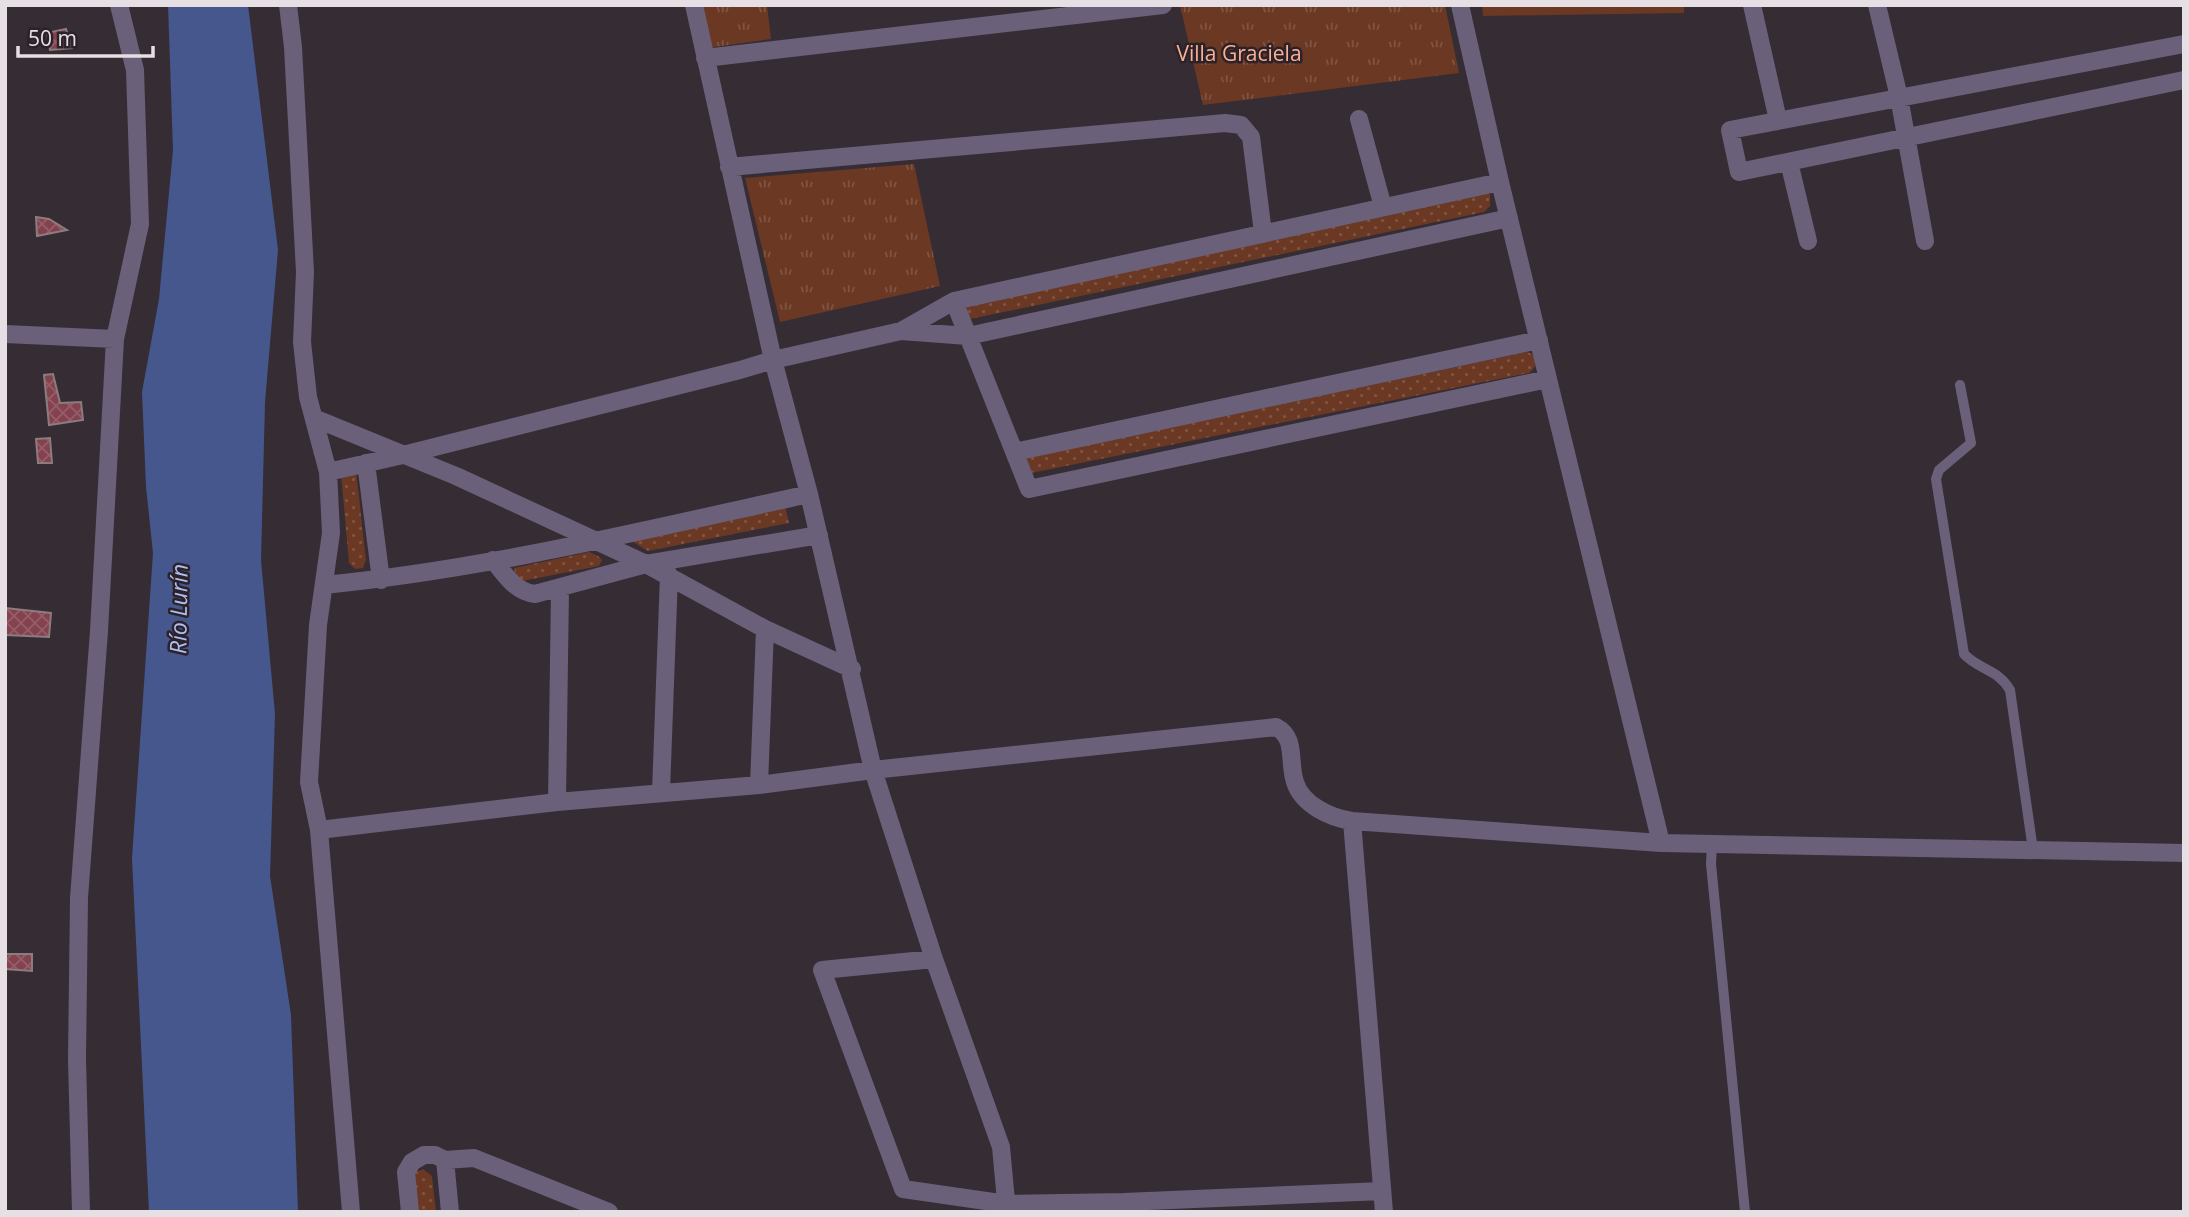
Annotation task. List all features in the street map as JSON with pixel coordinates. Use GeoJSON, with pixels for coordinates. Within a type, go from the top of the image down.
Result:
{"type":"FeatureCollection","features":[{"type":"Feature","properties":{"kind":"street"},"geometry":{"type":"LineString","coordinates":[[81,1212],[77,1059],[79,898],[99,631],[115,340],[140,224],[135,70],[119,5]]}},
{"type":"Feature","properties":{"kind":"street"},"geometry":{"type":"LineString","coordinates":[[288,5],[293,47],[305,272],[302,342],[308,397],[328,472],[331,533],[318,625],[309,782],[319,830],[351,1212]]}},
{"type":"Feature","properties":{"kind":"street"},"geometry":{"type":"LineString","coordinates":[[694,5],[773,360],[852,668],[873,770],[934,959],[1001,1147],[1007,1208]]}},
{"type":"Feature","properties":{"kind":"street"},"geometry":{"type":"LineString","coordinates":[[705,58],[1163,5]]}},
{"type":"Feature","properties":{"kind":"street"},"geometry":{"type":"LineString","coordinates":[[1460,5],[1500,182],[1661,843]]}},
{"type":"Feature","properties":{"kind":"street"},"geometry":{"type":"LineString","coordinates":[[1752,5],[1778,120]]}},
{"type":"Feature","properties":{"kind":"street"},"geometry":{"type":"LineString","coordinates":[[1877,5],[1899,97],[1925,241]]}},
{"type":"Feature","properties":{"kind":"street"},"geometry":{"type":"LineString","coordinates":[[2184,44],[1730,131],[1739,173],[2184,80]]}},
{"type":"Feature","properties":{"kind":"street"},"geometry":{"type":"LineString","coordinates":[[1359,119],[1383,207]]}},
{"type":"Feature","properties":{"kind":"street"},"geometry":{"type":"LineString","coordinates":[[729,167],[1225,123],[1241,125],[1251,137],[1263,233]]}},
{"type":"Feature","properties":{"kind":"street"},"geometry":{"type":"LineString","coordinates":[[1788,162],[1808,241]]}},
{"type":"Feature","properties":{"kind":"street"},"geometry":{"type":"LineString","coordinates":[[328,472],[773,360],[901,331],[954,301],[1500,182]]}},
{"type":"Feature","properties":{"kind":"street"},"geometry":{"type":"LineString","coordinates":[[901,331],[968,336],[1509,218]]}},
{"type":"Feature","properties":{"kind":"street"},"geometry":{"type":"LineString","coordinates":[[954,301],[1029,489],[1548,379]]}},
{"type":"Feature","properties":{"kind":"street"},"geometry":{"type":"LineString","coordinates":[[5,334],[115,340]]}},
{"type":"Feature","properties":{"kind":"street"},"geometry":{"type":"LineString","coordinates":[[1015,452],[1539,340]]}},
{"type":"Feature","properties":{"kind":"street"},"geometry":{"type":"LineString","coordinates":[[314,418],[456,476],[646,564],[765,629],[852,668]]}},
{"type":"Feature","properties":{"kind":"street"},"geometry":{"type":"LineString","coordinates":[[366,463],[382,580]]}},
{"type":"Feature","properties":{"kind":"street"},"geometry":{"type":"LineString","coordinates":[[324,585],[382,580],[493,560],[809,494]]}},
{"type":"Feature","properties":{"kind":"street"},"geometry":{"type":"LineString","coordinates":[[493,560],[524,593],[534,594],[646,564],[819,535]]}},
{"type":"Feature","properties":{"kind":"street"},"geometry":{"type":"LineString","coordinates":[[662,792],[669,575]]}},
{"type":"Feature","properties":{"kind":"street"},"geometry":{"type":"LineString","coordinates":[[557,802],[560,589]]}},
{"type":"Feature","properties":{"kind":"street"},"geometry":{"type":"LineString","coordinates":[[759,785],[765,629]]}},
{"type":"Feature","properties":{"kind":"street"},"geometry":{"type":"LineString","coordinates":[[319,830],[557,802],[759,785],[873,770],[1276,727],[1290,739],[1295,784],[1305,798],[1334,818],[1352,821],[1661,843],[2184,853]]}},
{"type":"Feature","properties":{"kind":"street"},"geometry":{"type":"LineString","coordinates":[[1352,821],[1384,1212]]}},
{"type":"Feature","properties":{"kind":"street"},"geometry":{"type":"LineString","coordinates":[[934,959],[822,970],[903,1189],[1007,1208],[1253,1204],[1382,1191]]}},
{"type":"Feature","properties":{"kind":"street"},"geometry":{"type":"LineString","coordinates":[[410,1212],[406,1172],[412,1162],[424,1155],[435,1155],[445,1160],[474,1158],[609,1212]]}},
{"type":"Feature","properties":{"kind":"street"},"geometry":{"type":"LineString","coordinates":[[445,1160],[450,1212]]}},
{"type":"Feature","properties":{"kind":"lane"},"geometry":{"type":"LineString","coordinates":[[1960,385],[1971,443],[1958,457],[1939,470],[1936,479],[1964,654],[1972,662],[2004,679],[2010,690],[2034,850]]}},
{"type":"Feature","properties":{"kind":"lane"},"geometry":{"type":"LineString","coordinates":[[1712,844],[1711,864],[1745,1212]]}},
{"type":"Feature","properties":{"kind":"green space"},"geometry":{"type":"Polygon","coordinates":[[[701,5],[767,5],[771,39],[707,48],[701,5]]]}},
{"type":"Feature","properties":{"kind":"green space","name":"Villa Graciela"},"geometry":{"type":"Polygon","coordinates":[[[1180,5],[1445,5],[1459,73],[1203,105],[1180,5]]]}},
{"type":"Feature","properties":{"kind":"green space"},"geometry":{"type":"Polygon","coordinates":[[[1482,5],[1684,5],[1684,13],[1483,16],[1482,5]]]}},
{"type":"Feature","properties":{"kind":"green space"},"geometry":{"type":"Polygon","coordinates":[[[914,164],[940,286],[780,322],[745,178],[914,164]]]}},
{"type":"Feature","properties":{"kind":"green space"},"geometry":{"type":"Polygon","coordinates":[[[1481,191],[1490,194],[1490,206],[1484,212],[965,320],[958,304],[1481,191]]]}},
{"type":"Feature","properties":{"kind":"green space"},"geometry":{"type":"Polygon","coordinates":[[[1527,352],[1535,355],[1535,367],[1529,373],[1026,474],[1020,459],[1527,352]]]}},
{"type":"Feature","properties":{"kind":"green space"},"geometry":{"type":"Polygon","coordinates":[[[356,471],[366,560],[363,568],[355,569],[349,563],[341,473],[356,471]]]}},
{"type":"Feature","properties":{"kind":"green space"},"geometry":{"type":"Polygon","coordinates":[[[785,506],[789,523],[648,551],[625,537],[785,506]]]}},
{"type":"Feature","properties":{"kind":"green space"},"geometry":{"type":"Polygon","coordinates":[[[589,552],[602,560],[599,566],[517,582],[514,568],[589,552]]]}},
{"type":"Feature","properties":{"kind":"green space"},"geometry":{"type":"Polygon","coordinates":[[[423,1169],[432,1176],[436,1212],[415,1212],[414,1173],[423,1169]]]}},
{"type":"Feature","properties":{"kind":"water","name":"Río Lurín"},"geometry":{"type":"Polygon","coordinates":[[[168,5],[248,5],[278,250],[265,402],[261,560],[275,714],[270,876],[291,1015],[298,1212],[149,1212],[132,858],[153,553],[146,487],[142,392],[159,299],[173,150],[168,5]]]}},
{"type":"Feature","properties":{"kind":"building"},"geometry":{"type":"Polygon","coordinates":[[[66,29],[72,48],[50,50],[47,33],[66,29]]]}},
{"type":"Feature","properties":{"kind":"building"},"geometry":{"type":"Polygon","coordinates":[[[36,217],[49,219],[67,230],[37,236],[36,217]]]}},
{"type":"Feature","properties":{"kind":"building"},"geometry":{"type":"Polygon","coordinates":[[[53,374],[60,403],[81,402],[83,420],[49,425],[44,375],[53,374]]]}},
{"type":"Feature","properties":{"kind":"building"},"geometry":{"type":"Polygon","coordinates":[[[50,438],[52,463],[38,463],[36,439],[50,438]]]}},
{"type":"Feature","properties":{"kind":"building"},"geometry":{"type":"Polygon","coordinates":[[[5,608],[51,613],[49,637],[5,635],[5,608]]]}},
{"type":"Feature","properties":{"kind":"building"},"geometry":{"type":"Polygon","coordinates":[[[5,954],[32,954],[32,971],[5,969],[5,954]]]}}]}
